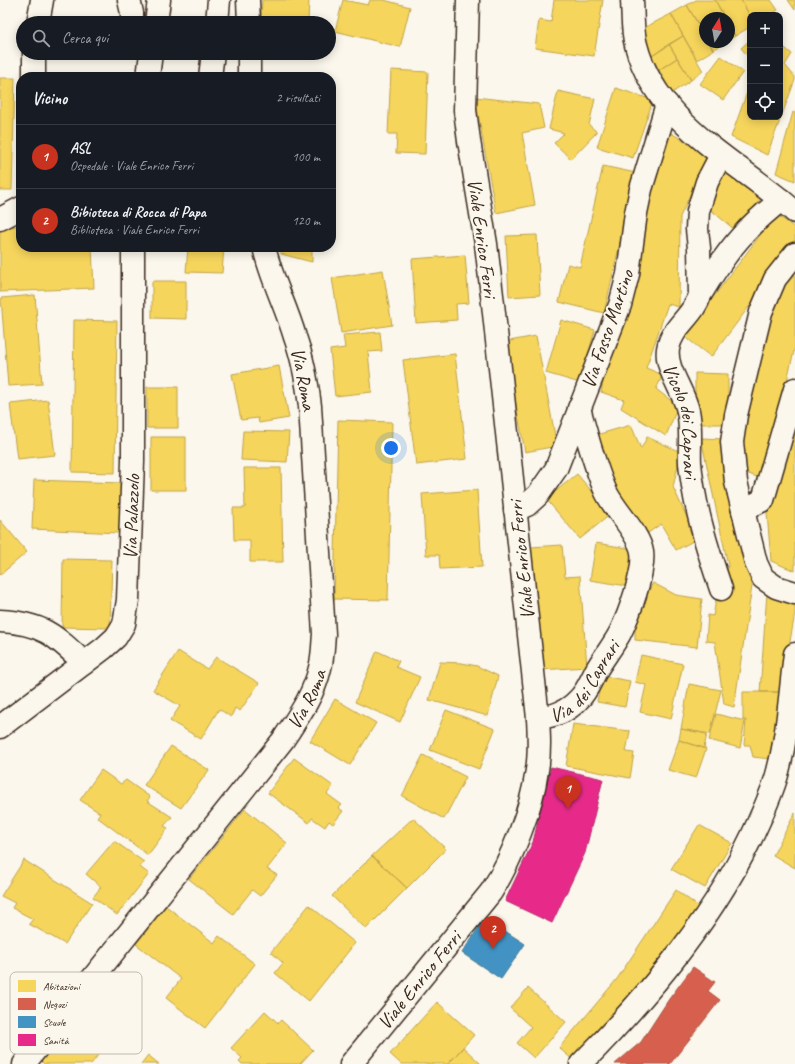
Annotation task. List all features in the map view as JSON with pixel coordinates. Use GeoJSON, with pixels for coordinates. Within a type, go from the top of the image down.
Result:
{"type":"FeatureCollection","features":[{"type":"Feature","properties":{"kind":"street"},"geometry":{"type":"LineString","coordinates":[[39,16],[42,0]]}},
{"type":"Feature","properties":{"kind":"street"},"geometry":{"type":"LineString","coordinates":[[129,0],[132,16]]}},
{"type":"Feature","properties":{"kind":"street"},"geometry":{"type":"LineString","coordinates":[[157,16],[159,0]]}},
{"type":"Feature","properties":{"kind":"street"},"geometry":{"type":"LineString","coordinates":[[218,16],[219,0]]}},
{"type":"Feature","properties":{"kind":"street"},"geometry":{"type":"LineString","coordinates":[[248,0],[249,16]]}},
{"type":"Feature","properties":{"kind":"street","name":"Viale Enrico Ferri"},"geometry":{"type":"LineString","coordinates":[[351,1064],[491,892],[504,871],[510,858],[533,790],[539,755],[538,718],[488,258],[466,118],[465,94],[468,0]]}},
{"type":"Feature","properties":{"kind":"street"},"geometry":{"type":"LineString","coordinates":[[632,0],[633,25],[636,45],[649,76],[666,104],[696,134],[721,155],[788,206]]}},
{"type":"Feature","properties":{"kind":"street"},"geometry":{"type":"LineString","coordinates":[[34,60],[34,72]]}},
{"type":"Feature","properties":{"kind":"street"},"geometry":{"type":"LineString","coordinates":[[148,72],[149,60]]}},
{"type":"Feature","properties":{"kind":"street"},"geometry":{"type":"LineString","coordinates":[[211,72],[212,60]]}},
{"type":"Feature","properties":{"kind":"street"},"geometry":{"type":"LineString","coordinates":[[249,60],[249,72]]}},
{"type":"Feature","properties":{"kind":"street","name":"Via Fosso Martino"},"geometry":{"type":"LineString","coordinates":[[515,510],[527,505],[538,495],[548,483],[559,463],[624,290],[631,259],[639,199],[666,104]]}},
{"type":"Feature","properties":{"kind":"street"},"geometry":{"type":"LineString","coordinates":[[697,300],[699,248],[697,229],[698,210],[707,182],[721,155]]}},
{"type":"Feature","properties":{"kind":"street","name":"Vicolo dei Caprari"},"geometry":{"type":"LineString","coordinates":[[721,589],[709,555],[701,522],[690,464],[691,430],[688,409],[667,358],[669,342],[725,257],[739,239],[755,222],[788,206]]}},
{"type":"Feature","properties":{"kind":"street"},"geometry":{"type":"LineString","coordinates":[[0,219],[16,211]]}},
{"type":"Feature","properties":{"kind":"street","name":"Via Palazzolo"},"geometry":{"type":"LineString","coordinates":[[0,727],[104,648],[116,637],[124,624],[126,614],[133,461],[133,252]]}},
{"type":"Feature","properties":{"kind":"street","name":"Via Roma"},"geometry":{"type":"LineString","coordinates":[[98,972],[283,740],[307,703],[315,686],[320,668],[324,634],[310,406],[305,372],[298,345],[265,252]]}},
{"type":"Feature","properties":{"kind":"street"},"geometry":{"type":"LineString","coordinates":[[795,254],[776,279],[761,312],[736,415],[732,442],[732,455],[736,482],[754,557],[763,578],[776,587],[795,593]]}},
{"type":"Feature","properties":{"kind":"street"},"geometry":{"type":"LineString","coordinates":[[743,510],[763,500],[795,389]]}},
{"type":"Feature","properties":{"kind":"street","name":"Via dei Caprari"},"geometry":{"type":"LineString","coordinates":[[538,718],[560,713],[570,707],[586,691],[597,669],[620,633],[642,572],[642,550],[632,530],[615,508],[607,494],[579,408]]}},
{"type":"Feature","properties":{"kind":"street"},"geometry":{"type":"LineString","coordinates":[[0,621],[20,622],[49,632],[61,640],[84,663]]}},
{"type":"Feature","properties":{"kind":"street"},"geometry":{"type":"LineString","coordinates":[[581,1064],[620,1023],[679,953],[704,918],[751,840],[771,792],[782,753],[795,654]]}},
{"type":"Feature","properties":{"kind":"street","name":"Via Roma"},"geometry":{"type":"LineString","coordinates":[[24,1064],[32,1054]]}},
{"type":"Feature","properties":{"kind":"building: Abitazioni"},"geometry":{"type":"Polygon","coordinates":[[[262,0],[309,0],[308,16],[261,16],[262,0]]]}},
{"type":"Feature","properties":{"kind":"building: Abitazioni"},"geometry":{"type":"Polygon","coordinates":[[[343,0],[368,5],[370,0],[384,0],[410,7],[400,47],[336,31],[343,0]]]}},
{"type":"Feature","properties":{"kind":"building: Abitazioni"},"geometry":{"type":"Polygon","coordinates":[[[554,0],[603,0],[594,56],[535,48],[539,20],[551,22],[554,0]]]}},
{"type":"Feature","properties":{"kind":"building: Abitazioni"},"geometry":{"type":"Polygon","coordinates":[[[696,0],[715,0],[722,12],[699,12],[699,26],[687,5],[696,0]]]}},
{"type":"Feature","properties":{"kind":"building: Abitazioni"},"geometry":{"type":"Polygon","coordinates":[[[715,0],[741,0],[748,12],[747,29],[735,36],[735,12],[722,12],[715,0]]]}},
{"type":"Feature","properties":{"kind":"building: Abitazioni"},"geometry":{"type":"Polygon","coordinates":[[[741,0],[771,0],[778,10],[775,12],[748,12],[741,0]]]}},
{"type":"Feature","properties":{"kind":"building: Abitazioni"},"geometry":{"type":"Polygon","coordinates":[[[788,0],[795,0],[795,10],[788,0]]]}},
{"type":"Feature","properties":{"kind":"building: Abitazioni"},"geometry":{"type":"Polygon","coordinates":[[[687,5],[699,26],[699,48],[712,48],[713,50],[697,60],[671,14],[687,5]]]}},
{"type":"Feature","properties":{"kind":"building: Abitazioni"},"geometry":{"type":"Polygon","coordinates":[[[671,14],[683,36],[652,56],[638,31],[671,14]]]}},
{"type":"Feature","properties":{"kind":"building: Abitazioni"},"geometry":{"type":"Polygon","coordinates":[[[683,36],[703,71],[691,80],[669,44],[683,36]]]}},
{"type":"Feature","properties":{"kind":"building: Abitazioni"},"geometry":{"type":"Polygon","coordinates":[[[747,43],[747,55],[741,48],[747,43]]]}},
{"type":"Feature","properties":{"kind":"building: Abitazioni"},"geometry":{"type":"Polygon","coordinates":[[[669,44],[677,58],[659,70],[652,56],[669,44]]]}},
{"type":"Feature","properties":{"kind":"building: Abitazioni"},"geometry":{"type":"Polygon","coordinates":[[[783,46],[792,54],[785,65],[795,77],[783,112],[783,46]]]}},
{"type":"Feature","properties":{"kind":"building: Abitazioni"},"geometry":{"type":"Polygon","coordinates":[[[721,56],[743,72],[723,100],[700,84],[721,56]]]}},
{"type":"Feature","properties":{"kind":"building: Abitazioni"},"geometry":{"type":"Polygon","coordinates":[[[677,58],[691,80],[672,93],[659,70],[677,58]]]}},
{"type":"Feature","properties":{"kind":"building: Abitazioni"},"geometry":{"type":"Polygon","coordinates":[[[391,70],[428,72],[425,154],[396,153],[397,134],[388,134],[391,70]]]}},
{"type":"Feature","properties":{"kind":"building: Abitazioni"},"geometry":{"type":"Polygon","coordinates":[[[0,78],[15,78],[12,190],[0,190],[0,78]]]}},
{"type":"Feature","properties":{"kind":"building: Abitazioni"},"geometry":{"type":"Polygon","coordinates":[[[616,88],[653,100],[633,158],[597,147],[616,88]]]}},
{"type":"Feature","properties":{"kind":"building: Abitazioni"},"geometry":{"type":"Polygon","coordinates":[[[558,91],[595,99],[589,125],[597,132],[571,159],[554,143],[564,133],[549,129],[558,91]]]}},
{"type":"Feature","properties":{"kind":"building: Abitazioni"},"geometry":{"type":"Polygon","coordinates":[[[747,92],[747,120],[780,120],[767,155],[731,137],[747,92]]]}},
{"type":"Feature","properties":{"kind":"building: Abitazioni"},"geometry":{"type":"Polygon","coordinates":[[[475,97],[539,104],[544,128],[522,133],[535,205],[496,213],[475,97]]]}},
{"type":"Feature","properties":{"kind":"building: Abitazioni"},"geometry":{"type":"Polygon","coordinates":[[[793,112],[795,113],[795,181],[776,173],[793,112]]]}},
{"type":"Feature","properties":{"kind":"building: Abitazioni"},"geometry":{"type":"Polygon","coordinates":[[[669,132],[708,154],[680,217],[679,307],[668,304],[646,368],[663,375],[656,389],[678,406],[666,436],[621,408],[624,400],[601,392],[609,352],[640,228],[669,132]]]}},
{"type":"Feature","properties":{"kind":"building: Abitazioni"},"geometry":{"type":"Polygon","coordinates":[[[725,165],[763,196],[735,230],[706,206],[725,165]]]}},
{"type":"Feature","properties":{"kind":"building: Abitazioni"},"geometry":{"type":"Polygon","coordinates":[[[603,166],[636,173],[604,313],[559,302],[568,264],[580,267],[603,166]]]}},
{"type":"Feature","properties":{"kind":"building: Abitazioni"},"geometry":{"type":"Polygon","coordinates":[[[776,214],[795,228],[795,246],[711,357],[684,336],[776,214]]]}},
{"type":"Feature","properties":{"kind":"building: Abitazioni"},"geometry":{"type":"Polygon","coordinates":[[[16,226],[16,252],[92,252],[94,288],[0,292],[0,227],[16,226]]]}},
{"type":"Feature","properties":{"kind":"building: Abitazioni"},"geometry":{"type":"Polygon","coordinates":[[[537,235],[540,295],[509,297],[506,236],[537,235]]]}},
{"type":"Feature","properties":{"kind":"building: Abitazioni"},"geometry":{"type":"Polygon","coordinates":[[[188,252],[224,252],[222,273],[186,272],[188,252]]]}},
{"type":"Feature","properties":{"kind":"building: Abitazioni"},"geometry":{"type":"Polygon","coordinates":[[[281,252],[312,252],[312,262],[281,254],[281,252]]]}},
{"type":"Feature","properties":{"kind":"building: Abitazioni"},"geometry":{"type":"Polygon","coordinates":[[[465,255],[469,303],[456,304],[457,320],[416,323],[412,259],[465,255]]]}},
{"type":"Feature","properties":{"kind":"building: Abitazioni"},"geometry":{"type":"Polygon","coordinates":[[[795,269],[795,347],[763,479],[740,471],[739,437],[778,292],[795,269]]]}},
{"type":"Feature","properties":{"kind":"building: Abitazioni"},"geometry":{"type":"Polygon","coordinates":[[[383,270],[392,325],[341,333],[332,278],[383,270]]]}},
{"type":"Feature","properties":{"kind":"building: Abitazioni"},"geometry":{"type":"Polygon","coordinates":[[[152,281],[186,281],[186,319],[152,318],[152,281]]]}},
{"type":"Feature","properties":{"kind":"building: Abitazioni"},"geometry":{"type":"Polygon","coordinates":[[[35,295],[42,384],[8,386],[1,298],[35,295]]]}},
{"type":"Feature","properties":{"kind":"building: Abitazioni"},"geometry":{"type":"Polygon","coordinates":[[[74,320],[117,321],[115,473],[72,472],[74,320]]]}},
{"type":"Feature","properties":{"kind":"building: Abitazioni"},"geometry":{"type":"Polygon","coordinates":[[[561,320],[595,330],[580,383],[546,373],[561,320]]]}},
{"type":"Feature","properties":{"kind":"building: Abitazioni"},"geometry":{"type":"Polygon","coordinates":[[[380,332],[382,351],[368,352],[372,392],[335,396],[330,350],[345,348],[343,335],[380,332]]]}},
{"type":"Feature","properties":{"kind":"building: Abitazioni"},"geometry":{"type":"Polygon","coordinates":[[[536,336],[557,446],[525,452],[504,342],[536,336]]]}},
{"type":"Feature","properties":{"kind":"building: Abitazioni"},"geometry":{"type":"Polygon","coordinates":[[[455,354],[467,459],[416,465],[403,360],[455,354]]]}},
{"type":"Feature","properties":{"kind":"building: Abitazioni"},"geometry":{"type":"Polygon","coordinates":[[[279,366],[289,418],[259,423],[258,418],[241,420],[232,374],[279,366]]]}},
{"type":"Feature","properties":{"kind":"building: Abitazioni"},"geometry":{"type":"Polygon","coordinates":[[[695,373],[728,374],[728,424],[695,424],[695,373]]]}},
{"type":"Feature","properties":{"kind":"building: Abitazioni"},"geometry":{"type":"Polygon","coordinates":[[[147,387],[178,387],[178,428],[147,428],[147,387]]]}},
{"type":"Feature","properties":{"kind":"building: Abitazioni"},"geometry":{"type":"Polygon","coordinates":[[[48,400],[55,455],[17,459],[10,404],[48,400]]]}},
{"type":"Feature","properties":{"kind":"building: Abitazioni"},"geometry":{"type":"Polygon","coordinates":[[[795,414],[795,571],[771,561],[767,513],[795,414]]]}},
{"type":"Feature","properties":{"kind":"building: Abitazioni"},"geometry":{"type":"Polygon","coordinates":[[[338,420],[392,422],[388,600],[334,599],[338,420]]]}},
{"type":"Feature","properties":{"kind":"building: Abitazioni"},"geometry":{"type":"Polygon","coordinates":[[[631,425],[641,449],[647,437],[681,452],[673,487],[697,539],[676,550],[661,524],[648,533],[613,493],[596,435],[631,425]]]}},
{"type":"Feature","properties":{"kind":"building: Abitazioni"},"geometry":{"type":"Polygon","coordinates":[[[243,431],[289,432],[287,462],[241,460],[243,431]]]}},
{"type":"Feature","properties":{"kind":"building: Abitazioni"},"geometry":{"type":"Polygon","coordinates":[[[151,437],[186,437],[186,490],[151,490],[151,437]]]}},
{"type":"Feature","properties":{"kind":"building: Abitazioni"},"geometry":{"type":"Polygon","coordinates":[[[701,438],[725,439],[755,566],[734,707],[724,704],[715,642],[706,641],[708,615],[713,616],[717,595],[724,596],[728,565],[701,438]]]}},
{"type":"Feature","properties":{"kind":"building: Abitazioni"},"geometry":{"type":"Polygon","coordinates":[[[244,468],[281,468],[283,562],[250,562],[250,540],[234,540],[233,508],[245,508],[244,468]]]}},
{"type":"Feature","properties":{"kind":"building: Abitazioni"},"geometry":{"type":"Polygon","coordinates":[[[577,474],[611,514],[580,539],[546,499],[577,474]]]}},
{"type":"Feature","properties":{"kind":"building: Abitazioni"},"geometry":{"type":"Polygon","coordinates":[[[34,480],[121,483],[119,533],[32,529],[34,480]]]}},
{"type":"Feature","properties":{"kind":"building: Abitazioni"},"geometry":{"type":"Polygon","coordinates":[[[477,490],[482,567],[440,569],[439,555],[426,555],[422,494],[477,490]]]}},
{"type":"Feature","properties":{"kind":"building: Abitazioni"},"geometry":{"type":"Polygon","coordinates":[[[0,520],[27,552],[0,575],[0,520]]]}},
{"type":"Feature","properties":{"kind":"building: Abitazioni"},"geometry":{"type":"Polygon","coordinates":[[[596,543],[633,549],[627,586],[590,580],[596,543]]]}},
{"type":"Feature","properties":{"kind":"building: Abitazioni"},"geometry":{"type":"Polygon","coordinates":[[[562,545],[565,577],[580,576],[587,667],[540,670],[530,547],[562,545]]]}},
{"type":"Feature","properties":{"kind":"building: Abitazioni"},"geometry":{"type":"Polygon","coordinates":[[[63,559],[112,560],[110,628],[62,627],[63,559]]]}},
{"type":"Feature","properties":{"kind":"building: Abitazioni"},"geometry":{"type":"Polygon","coordinates":[[[653,583],[676,595],[702,599],[697,647],[635,640],[635,616],[653,583]]]}},
{"type":"Feature","properties":{"kind":"building: Abitazioni"},"geometry":{"type":"Polygon","coordinates":[[[767,592],[795,600],[795,613],[781,692],[760,692],[767,592]]]}},
{"type":"Feature","properties":{"kind":"building: Abitazioni"},"geometry":{"type":"Polygon","coordinates":[[[178,651],[207,669],[216,657],[259,683],[240,711],[235,708],[231,717],[219,709],[201,739],[170,721],[180,706],[153,690],[178,651]]]}},
{"type":"Feature","properties":{"kind":"building: Abitazioni"},"geometry":{"type":"Polygon","coordinates":[[[377,651],[399,661],[396,667],[420,677],[400,722],[355,702],[377,651]]]}},
{"type":"Feature","properties":{"kind":"building: Abitazioni"},"geometry":{"type":"Polygon","coordinates":[[[641,655],[683,664],[671,719],[640,712],[646,685],[635,682],[641,655]]]}},
{"type":"Feature","properties":{"kind":"building: Abitazioni"},"geometry":{"type":"Polygon","coordinates":[[[440,662],[462,663],[477,666],[498,676],[488,716],[429,700],[440,662]]]}},
{"type":"Feature","properties":{"kind":"building: Abitazioni"},"geometry":{"type":"Polygon","coordinates":[[[602,676],[630,681],[625,707],[597,702],[602,676]]]}},
{"type":"Feature","properties":{"kind":"building: Abitazioni"},"geometry":{"type":"Polygon","coordinates":[[[689,684],[721,690],[710,734],[681,729],[689,684]]]}},
{"type":"Feature","properties":{"kind":"building: Abitazioni"},"geometry":{"type":"Polygon","coordinates":[[[743,692],[781,692],[779,760],[753,757],[750,745],[744,745],[746,720],[743,720],[743,692]]]}},
{"type":"Feature","properties":{"kind":"building: Abitazioni"},"geometry":{"type":"Polygon","coordinates":[[[335,699],[376,723],[350,765],[310,741],[335,699]]]}},
{"type":"Feature","properties":{"kind":"building: Abitazioni"},"geometry":{"type":"Polygon","coordinates":[[[446,710],[495,729],[479,769],[430,750],[446,710]]]}},
{"type":"Feature","properties":{"kind":"building: Abitazioni"},"geometry":{"type":"Polygon","coordinates":[[[716,714],[745,721],[740,748],[709,740],[716,714]]]}},
{"type":"Feature","properties":{"kind":"building: Abitazioni"},"geometry":{"type":"Polygon","coordinates":[[[573,724],[630,731],[626,752],[634,753],[630,778],[566,766],[573,724]]]}},
{"type":"Feature","properties":{"kind":"building: Abitazioni"},"geometry":{"type":"Polygon","coordinates":[[[681,729],[707,734],[704,748],[679,740],[681,729]]]}},
{"type":"Feature","properties":{"kind":"building: Abitazioni"},"geometry":{"type":"Polygon","coordinates":[[[679,740],[706,749],[696,778],[668,770],[679,740]]]}},
{"type":"Feature","properties":{"kind":"building: Abitazioni"},"geometry":{"type":"Polygon","coordinates":[[[171,746],[209,770],[181,808],[144,785],[171,746]]]}},
{"type":"Feature","properties":{"kind":"building: Abitazioni"},"geometry":{"type":"Polygon","coordinates":[[[423,755],[466,777],[444,819],[402,796],[423,755]]]}},
{"type":"Feature","properties":{"kind":"building: Abitazioni"},"geometry":{"type":"Polygon","coordinates":[[[294,758],[333,786],[327,794],[342,805],[339,808],[343,811],[333,824],[329,821],[325,827],[312,818],[309,823],[268,793],[294,758]]]}},
{"type":"Feature","properties":{"kind":"building: Abitazioni"},"geometry":{"type":"Polygon","coordinates":[[[101,770],[121,784],[126,780],[150,797],[147,801],[172,817],[164,826],[168,828],[148,855],[97,817],[100,813],[80,800],[101,770]]]}},
{"type":"Feature","properties":{"kind":"building: Abitazioni"},"geometry":{"type":"Polygon","coordinates":[[[245,809],[287,843],[267,869],[277,875],[260,896],[252,890],[233,914],[189,879],[245,809]]]}},
{"type":"Feature","properties":{"kind":"building: Abitazioni"},"geometry":{"type":"Polygon","coordinates":[[[795,813],[795,868],[773,855],[795,813]]]}},
{"type":"Feature","properties":{"kind":"building: Abitazioni"},"geometry":{"type":"Polygon","coordinates":[[[413,818],[446,849],[407,888],[372,856],[413,818]]]}},
{"type":"Feature","properties":{"kind":"building: Abitazioni"},"geometry":{"type":"Polygon","coordinates":[[[699,825],[732,843],[705,888],[671,869],[699,825]]]}},
{"type":"Feature","properties":{"kind":"building: Abitazioni"},"geometry":{"type":"Polygon","coordinates":[[[114,841],[144,862],[140,867],[149,874],[117,915],[93,897],[101,887],[86,874],[114,841]]]}},
{"type":"Feature","properties":{"kind":"building: Abitazioni"},"geometry":{"type":"Polygon","coordinates":[[[372,856],[407,888],[366,929],[332,896],[372,856]]]}},
{"type":"Feature","properties":{"kind":"building: Abitazioni"},"geometry":{"type":"Polygon","coordinates":[[[24,860],[92,903],[65,944],[29,924],[33,919],[12,908],[15,903],[1,896],[24,860]]]}},
{"type":"Feature","properties":{"kind":"building: Abitazioni"},"geometry":{"type":"Polygon","coordinates":[[[676,890],[699,907],[623,1010],[573,1060],[559,1048],[617,979],[676,890]]]}},
{"type":"Feature","properties":{"kind":"building: Abitazioni"},"geometry":{"type":"Polygon","coordinates":[[[309,905],[355,943],[309,1001],[275,973],[283,963],[271,952],[309,905]]]}},
{"type":"Feature","properties":{"kind":"building: Abitazioni"},"geometry":{"type":"Polygon","coordinates":[[[166,906],[214,943],[219,936],[255,964],[205,1028],[166,998],[181,979],[136,944],[166,906]]]}},
{"type":"Feature","properties":{"kind":"building: Abitazioni"},"geometry":{"type":"Polygon","coordinates":[[[528,988],[566,1022],[534,1058],[517,1043],[531,1027],[510,1008],[528,988]]]}},
{"type":"Feature","properties":{"kind":"building: Abitazioni"},"geometry":{"type":"Polygon","coordinates":[[[437,1002],[474,1035],[448,1064],[401,1064],[390,1054],[437,1002]]]}},
{"type":"Feature","properties":{"kind":"building: Abitazioni"},"geometry":{"type":"Polygon","coordinates":[[[265,1011],[278,1023],[281,1020],[313,1050],[300,1064],[242,1064],[239,1061],[242,1058],[231,1048],[265,1011]]]}},
{"type":"Feature","properties":{"kind":"building: Abitazioni"},"geometry":{"type":"Polygon","coordinates":[[[463,1047],[481,1064],[448,1064],[463,1047]]]}},
{"type":"Feature","properties":{"kind":"building: Abitazioni"},"geometry":{"type":"Polygon","coordinates":[[[45,1054],[99,1054],[91,1064],[44,1064],[40,1060],[45,1054]]]}},
{"type":"Feature","properties":{"kind":"building: Abitazioni"},"geometry":{"type":"Polygon","coordinates":[[[148,1055],[159,1064],[141,1064],[148,1055]]]}},
{"type":"Feature","properties":{"kind":"building: Negozi"},"geometry":{"type":"Polygon","coordinates":[[[693,967],[715,982],[708,991],[720,1000],[670,1064],[615,1064],[641,1042],[669,999],[693,967]]]}},
{"type":"Feature","properties":{"kind":"building: Scuole"},"geometry":{"type":"Polygon","coordinates":[[[485,918],[525,944],[501,979],[462,953],[485,918]]]}},
{"type":"Feature","properties":{"kind":"building: Sanità"},"geometry":{"type":"Polygon","coordinates":[[[551,767],[603,779],[585,853],[552,923],[505,901],[533,842],[551,767]]]}},
{"type":"Feature","properties":{"kind":"place","name":"ASL"},"geometry":{"type":"Point","coordinates":[568,809]}},
{"type":"Feature","properties":{"kind":"place","name":"Bibioteca di Rocca di Papa"},"geometry":{"type":"Point","coordinates":[493,949]}}]}
